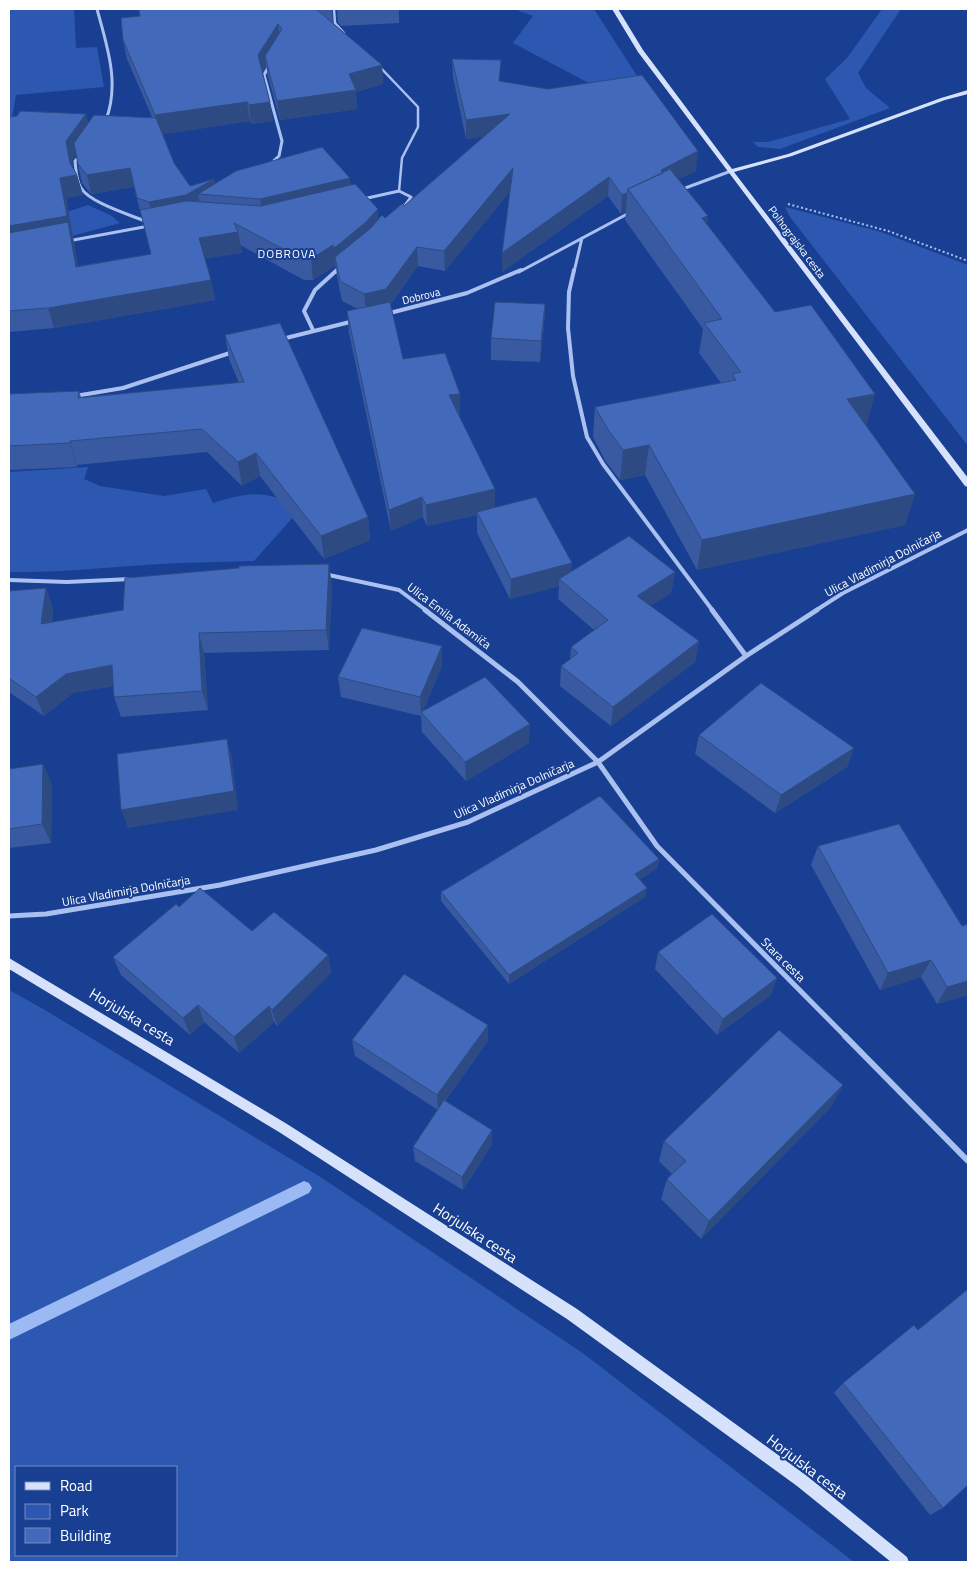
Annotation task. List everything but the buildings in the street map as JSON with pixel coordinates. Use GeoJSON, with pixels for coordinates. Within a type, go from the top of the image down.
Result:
{"type":"FeatureCollection","features":[{"type":"Feature","properties":{"kind":"street"},"geometry":{"type":"LineString","coordinates":[[96,9],[109,54],[113,86],[108,116],[104,124]]}},
{"type":"Feature","properties":{"kind":"street","name":"Polhograjska cesta"},"geometry":{"type":"LineString","coordinates":[[615,9],[640,50],[747,194],[968,484]]}},
{"type":"Feature","properties":{"kind":"street"},"geometry":{"type":"LineString","coordinates":[[268,167],[279,156],[282,142],[264,75],[272,59]]}},
{"type":"Feature","properties":{"kind":"street"},"geometry":{"type":"LineString","coordinates":[[677,191],[731,171],[790,155],[943,99],[968,92]]}},
{"type":"Feature","properties":{"kind":"street"},"geometry":{"type":"LineString","coordinates":[[61,242],[155,225],[105,204],[83,191],[76,174],[75,161],[82,154]]}},
{"type":"Feature","properties":{"kind":"street"},"geometry":{"type":"LineString","coordinates":[[360,200],[399,191],[411,197],[398,214]]}},
{"type":"Feature","properties":{"kind":"street","name":"Dobrova"},"geometry":{"type":"LineString","coordinates":[[377,316],[467,293],[518,272],[635,210]]}},
{"type":"Feature","properties":{"kind":"street"},"geometry":{"type":"LineString","coordinates":[[582,238],[569,292],[568,328],[572,376],[587,438],[603,464],[746,656]]}},
{"type":"Feature","properties":{"kind":"street"},"geometry":{"type":"LineString","coordinates":[[313,330],[304,311],[315,290],[344,264]]}},
{"type":"Feature","properties":{"kind":"street"},"geometry":{"type":"LineString","coordinates":[[276,340],[359,320]]}},
{"type":"Feature","properties":{"kind":"street"},"geometry":{"type":"LineString","coordinates":[[69,397],[123,388],[239,350]]}},
{"type":"Feature","properties":{"kind":"street","name":"Ulica Vladimirja Dolničarja"},"geometry":{"type":"LineString","coordinates":[[9,916],[46,914],[220,885],[376,850],[468,822],[598,762],[746,656],[843,593],[968,530]]}},
{"type":"Feature","properties":{"kind":"street","name":"Ulica Emila Adamiča"},"geometry":{"type":"LineString","coordinates":[[320,574],[399,590],[518,682],[598,762]]}},
{"type":"Feature","properties":{"kind":"street"},"geometry":{"type":"LineString","coordinates":[[9,580],[67,582],[135,578]]}},
{"type":"Feature","properties":{"kind":"street","name":"Stara cesta"},"geometry":{"type":"LineString","coordinates":[[598,762],[657,846],[968,1161]]}},
{"type":"Feature","properties":{"kind":"street","name":"Horjulska cesta"},"geometry":{"type":"LineString","coordinates":[[9,963],[283,1128],[572,1314],[802,1481],[902,1562]]}},
{"type":"Feature","properties":{"kind":"lane"},"geometry":{"type":"LineString","coordinates":[[334,9],[336,23],[348,38]]}},
{"type":"Feature","properties":{"kind":"lane"},"geometry":{"type":"LineString","coordinates":[[374,61],[418,107],[418,127],[402,158],[399,191]]}},
{"type":"Feature","properties":{"kind":"path"},"geometry":{"type":"LineString","coordinates":[[747,194],[843,217],[888,231],[968,261]]}},
{"type":"Feature","properties":{"kind":"green space"},"geometry":{"type":"Polygon","coordinates":[[[9,9],[74,9],[76,48],[97,47],[104,87],[16,95],[11,123],[9,123],[9,9]]]}},
{"type":"Feature","properties":{"kind":"green space"},"geometry":{"type":"Polygon","coordinates":[[[514,9],[594,9],[639,79],[598,88],[513,43],[533,16],[514,9]]]}},
{"type":"Feature","properties":{"kind":"green space"},"geometry":{"type":"Polygon","coordinates":[[[882,9],[901,9],[858,73],[866,88],[890,108],[780,149],[758,147],[753,142],[768,142],[850,119],[825,79],[847,58],[882,9]]]}},
{"type":"Feature","properties":{"kind":"green space"},"geometry":{"type":"Polygon","coordinates":[[[88,205],[112,216],[120,223],[50,242],[9,227],[55,216],[88,205]]]}},
{"type":"Feature","properties":{"kind":"green space"},"geometry":{"type":"Polygon","coordinates":[[[785,207],[881,232],[968,265],[968,446],[790,217],[785,207]]]}},
{"type":"Feature","properties":{"kind":"green space"},"geometry":{"type":"Polygon","coordinates":[[[88,467],[84,479],[100,486],[164,496],[206,489],[213,503],[239,496],[258,494],[268,495],[303,506],[254,561],[9,572],[9,472],[88,467]]]}},
{"type":"Feature","properties":{"kind":"green space"},"geometry":{"type":"Polygon","coordinates":[[[9,990],[322,1178],[584,1354],[854,1562],[9,1562],[9,990]]]}},
{"type":"Feature","properties":{"kind":"waterway"},"geometry":{"type":"LineString","coordinates":[[9,1332],[304,1188]]}},
{"type":"Feature","properties":{"kind":"district","name":"DOBROVA"},"geometry":{"type":"Point","coordinates":[287,254]}}]}
